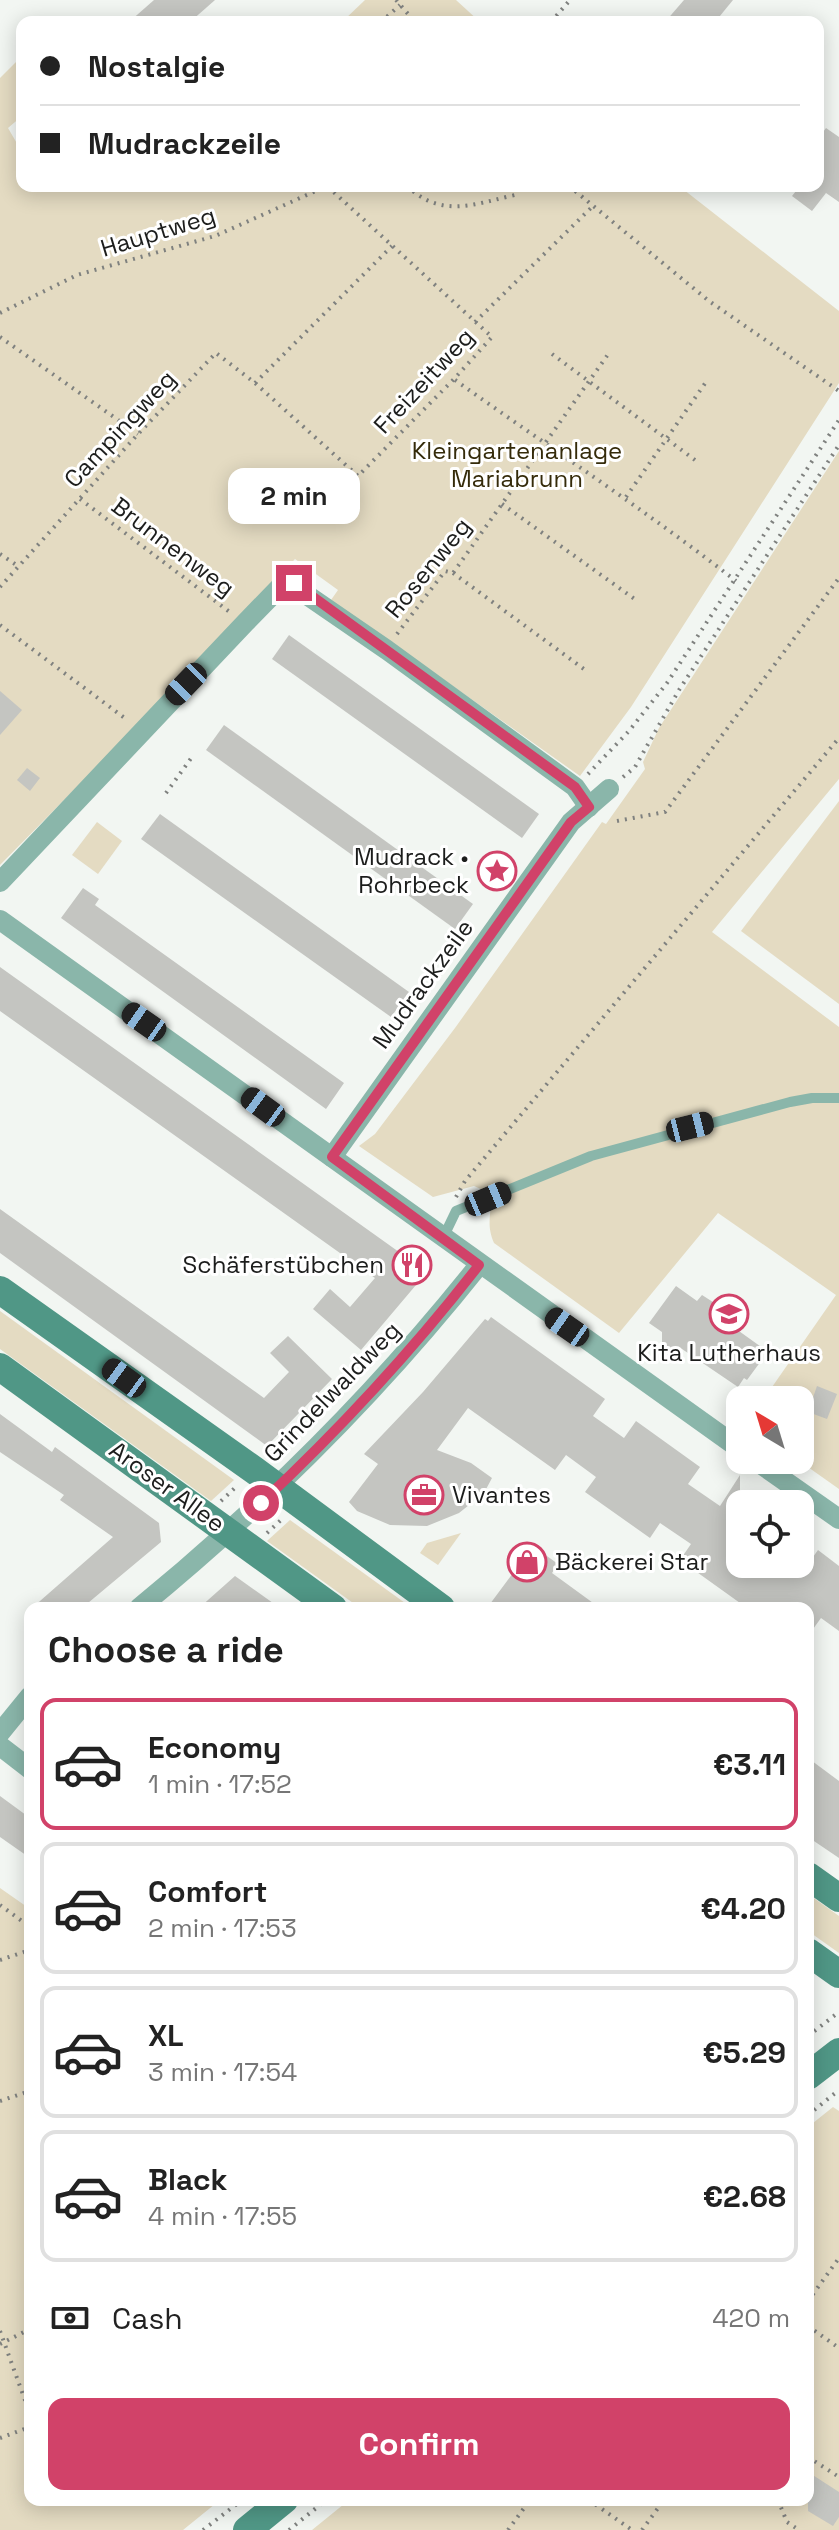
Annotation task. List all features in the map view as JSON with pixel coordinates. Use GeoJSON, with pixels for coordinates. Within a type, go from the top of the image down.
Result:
{"type":"FeatureCollection","features":[{"type":"Feature","properties":{"kind":"main road"},"geometry":{"type":"LineString","coordinates":[[0,1290],[433,1602]]}},
{"type":"Feature","properties":{"kind":"main road","name":"Aroser Allee"},"geometry":{"type":"LineString","coordinates":[[0,1367],[325,1602]]}},
{"type":"Feature","properties":{"kind":"main road"},"geometry":{"type":"LineString","coordinates":[[814,1880],[839,1898]]}},
{"type":"Feature","properties":{"kind":"main road"},"geometry":{"type":"LineString","coordinates":[[814,1956],[839,1974]]}},
{"type":"Feature","properties":{"kind":"main road"},"geometry":{"type":"LineString","coordinates":[[814,2071],[839,2052]]}},
{"type":"Feature","properties":{"kind":"main road"},"geometry":{"type":"LineString","coordinates":[[247,2530],[277,2506]]}},
{"type":"Feature","properties":{"kind":"street"},"geometry":{"type":"LineString","coordinates":[[0,882],[245,623],[288,582],[575,787],[589,807]]}},
{"type":"Feature","properties":{"kind":"street","name":"Mudrackzeile"},"geometry":{"type":"LineString","coordinates":[[332,1157],[571,822],[609,789]]}},
{"type":"Feature","properties":{"kind":"street"},"geometry":{"type":"LineString","coordinates":[[0,920],[726,1439]]}},
{"type":"Feature","properties":{"kind":"street","name":"Grindelwaldweg"},"geometry":{"type":"LineString","coordinates":[[146,1602],[229,1533],[385,1378],[479,1265]]}},
{"type":"Feature","properties":{"kind":"street"},"geometry":{"type":"LineString","coordinates":[[775,1474],[839,1519]]}},
{"type":"Feature","properties":{"kind":"street"},"geometry":{"type":"LineString","coordinates":[[0,1733],[24,1703]]}},
{"type":"Feature","properties":{"kind":"street"},"geometry":{"type":"LineString","coordinates":[[0,1746],[24,1764]]}},
{"type":"Feature","properties":{"kind":"lane"},"geometry":{"type":"LineString","coordinates":[[443,1238],[456,1211],[591,1156],[790,1102],[839,1098]]}},
{"type":"Feature","properties":{"kind":"path"},"geometry":{"type":"LineString","coordinates":[[556,16],[570,0]]}},
{"type":"Feature","properties":{"kind":"path","name":"Hauptweg"},"geometry":{"type":"LineString","coordinates":[[0,313],[77,275],[215,236],[314,192]]}},
{"type":"Feature","properties":{"kind":"path","name":"Freizeitweg"},"geometry":{"type":"LineString","coordinates":[[334,192],[492,337],[358,476]]}},
{"type":"Feature","properties":{"kind":"path"},"geometry":{"type":"LineString","coordinates":[[416,192],[435,205],[457,208],[515,195]]}},
{"type":"Feature","properties":{"kind":"path"},"geometry":{"type":"LineString","coordinates":[[576,192],[709,301],[839,391]]}},
{"type":"Feature","properties":{"kind":"path"},"geometry":{"type":"LineString","coordinates":[[475,322],[593,206]]}},
{"type":"Feature","properties":{"kind":"path"},"geometry":{"type":"LineString","coordinates":[[255,383],[392,246]]}},
{"type":"Feature","properties":{"kind":"path"},"geometry":{"type":"LineString","coordinates":[[0,337],[138,434]]}},
{"type":"Feature","properties":{"kind":"path","name":"Campingweg"},"geometry":{"type":"LineString","coordinates":[[0,587],[216,353],[255,383],[358,476]]}},
{"type":"Feature","properties":{"kind":"path","name":"Rosenweg"},"geometry":{"type":"LineString","coordinates":[[387,650],[445,571],[453,573],[609,353]]}},
{"type":"Feature","properties":{"kind":"path"},"geometry":{"type":"LineString","coordinates":[[552,354],[695,460]]}},
{"type":"Feature","properties":{"kind":"path"},"geometry":{"type":"LineString","coordinates":[[454,379],[626,497],[736,581]]}},
{"type":"Feature","properties":{"kind":"path"},"geometry":{"type":"LineString","coordinates":[[626,497],[706,382]]}},
{"type":"Feature","properties":{"kind":"path"},"geometry":{"type":"LineString","coordinates":[[575,787],[629,731],[667,683],[839,420]]}},
{"type":"Feature","properties":{"kind":"path"},"geometry":{"type":"LineString","coordinates":[[609,789],[635,767],[679,690],[839,445]]}},
{"type":"Feature","properties":{"kind":"path","name":"Brunnenweg"},"geometry":{"type":"LineString","coordinates":[[80,499],[245,623]]}},
{"type":"Feature","properties":{"kind":"path"},"geometry":{"type":"LineString","coordinates":[[502,504],[636,600]]}},
{"type":"Feature","properties":{"kind":"path"},"geometry":{"type":"LineString","coordinates":[[0,554],[18,566]]}},
{"type":"Feature","properties":{"kind":"path"},"geometry":{"type":"LineString","coordinates":[[453,573],[588,672]]}},
{"type":"Feature","properties":{"kind":"path"},"geometry":{"type":"LineString","coordinates":[[617,821],[665,812],[839,578]]}},
{"type":"Feature","properties":{"kind":"path"},"geometry":{"type":"LineString","coordinates":[[0,625],[142,731]]}},
{"type":"Feature","properties":{"kind":"path"},"geometry":{"type":"LineString","coordinates":[[456,1211],[456,1195],[465,1181],[839,738]]}},
{"type":"Feature","properties":{"kind":"path"},"geometry":{"type":"LineString","coordinates":[[166,793],[192,757]]}},
{"type":"Feature","properties":{"kind":"path"},"geometry":{"type":"LineString","coordinates":[[216,1505],[239,1483]]}},
{"type":"Feature","properties":{"kind":"path"},"geometry":{"type":"LineString","coordinates":[[262,1538],[285,1516]]}},
{"type":"Feature","properties":{"kind":"path"},"geometry":{"type":"LineString","coordinates":[[0,1905],[24,1923]]}},
{"type":"Feature","properties":{"kind":"path"},"geometry":{"type":"LineString","coordinates":[[0,1960],[24,1952]]}},
{"type":"Feature","properties":{"kind":"path"},"geometry":{"type":"LineString","coordinates":[[814,2031],[839,2012]]}},
{"type":"Feature","properties":{"kind":"path"},"geometry":{"type":"LineString","coordinates":[[814,2110],[839,2090]]}},
{"type":"Feature","properties":{"kind":"path"},"geometry":{"type":"LineString","coordinates":[[0,2101],[24,2093]]}},
{"type":"Feature","properties":{"kind":"path"},"geometry":{"type":"LineString","coordinates":[[814,2293],[839,2258]]}},
{"type":"Feature","properties":{"kind":"path"},"geometry":{"type":"LineString","coordinates":[[814,2330],[839,2348]]}},
{"type":"Feature","properties":{"kind":"path"},"geometry":{"type":"LineString","coordinates":[[0,2331],[2,2344],[24,2399]]}},
{"type":"Feature","properties":{"kind":"path"},"geometry":{"type":"LineString","coordinates":[[2,2344],[24,2332]]}},
{"type":"Feature","properties":{"kind":"path"},"geometry":{"type":"LineString","coordinates":[[0,2438],[24,2429]]}},
{"type":"Feature","properties":{"kind":"path"},"geometry":{"type":"LineString","coordinates":[[814,2461],[838,2475]]}},
{"type":"Feature","properties":{"kind":"path"},"geometry":{"type":"LineString","coordinates":[[203,2530],[234,2506]]}},
{"type":"Feature","properties":{"kind":"path"},"geometry":{"type":"LineString","coordinates":[[289,2530],[319,2506]]}},
{"type":"Feature","properties":{"kind":"path"},"geometry":{"type":"LineString","coordinates":[[508,2530],[526,2506]]}},
{"type":"Feature","properties":{"kind":"path"},"geometry":{"type":"LineString","coordinates":[[598,2506],[632,2530]]}},
{"type":"Feature","properties":{"kind":"path"},"geometry":{"type":"LineString","coordinates":[[642,2530],[660,2506]]}},
{"type":"Feature","properties":{"kind":"path"},"geometry":{"type":"LineString","coordinates":[[780,2506],[787,2522],[797,2530]]}},
{"type":"Feature","properties":{"kind":"green space"},"geometry":{"type":"Polygon","coordinates":[[[365,0],[456,0],[473,16],[348,16],[365,0]]]}},
{"type":"Feature","properties":{"kind":"green space","name":"Kleingartenanlage Mariabrunn"},"geometry":{"type":"Polygon","coordinates":[[[16,62],[16,121],[8,128],[16,142],[16,192],[687,192],[839,311],[839,383],[631,707],[580,776],[331,600],[338,590],[295,559],[0,865],[0,78],[16,62]]]}},
{"type":"Feature","properties":{"kind":"green space"},"geometry":{"type":"Polygon","coordinates":[[[839,451],[839,779],[712,932],[839,1027],[839,1489],[814,1471],[814,1386],[773,1386],[836,1295],[718,1213],[619,1333],[494,1243],[490,1229],[490,1193],[474,1186],[433,1197],[359,1146],[375,1134],[602,822],[606,824],[645,769],[643,762],[659,728],[839,451]]]}},
{"type":"Feature","properties":{"kind":"green space"},"geometry":{"type":"Polygon","coordinates":[[[839,801],[839,1004],[741,931],[839,801]]]}},
{"type":"Feature","properties":{"kind":"green space"},"geometry":{"type":"Polygon","coordinates":[[[97,822],[122,841],[98,874],[72,855],[97,822]]]}},
{"type":"Feature","properties":{"kind":"green space"},"geometry":{"type":"Polygon","coordinates":[[[0,1311],[234,1480],[211,1501],[0,1349],[0,1311]]]}},
{"type":"Feature","properties":{"kind":"green space"},"geometry":{"type":"Polygon","coordinates":[[[290,1520],[404,1602],[352,1602],[267,1541],[290,1520]]]}},
{"type":"Feature","properties":{"kind":"green space"},"geometry":{"type":"Polygon","coordinates":[[[461,1533],[438,1565],[420,1553],[427,1543],[461,1533]]]}},
{"type":"Feature","properties":{"kind":"green space"},"geometry":{"type":"Polygon","coordinates":[[[0,1888],[24,1905],[24,2506],[213,2506],[183,2530],[0,2530],[0,1888]]]}},
{"type":"Feature","properties":{"kind":"green space"},"geometry":{"type":"Polygon","coordinates":[[[814,1898],[839,1916],[839,1953],[814,1935],[814,1898]]]}},
{"type":"Feature","properties":{"kind":"green space"},"geometry":{"type":"Polygon","coordinates":[[[833,2107],[839,2111],[839,2530],[312,2530],[342,2506],[814,2506],[814,2122],[833,2107]]]}},
{"type":"Feature","properties":{"kind":"building"},"geometry":{"type":"Polygon","coordinates":[[[154,0],[215,0],[197,16],[136,16],[154,0]]]}},
{"type":"Feature","properties":{"kind":"building"},"geometry":{"type":"Polygon","coordinates":[[[684,0],[733,0],[720,16],[670,16],[684,0]]]}},
{"type":"Feature","properties":{"kind":"building"},"geometry":{"type":"Polygon","coordinates":[[[826,128],[839,137],[839,202],[826,193],[812,211],[792,196],[795,192],[824,192],[826,128]]]}},
{"type":"Feature","properties":{"kind":"building"},"geometry":{"type":"Polygon","coordinates":[[[289,635],[539,814],[522,838],[272,659],[289,635]]]}},
{"type":"Feature","properties":{"kind":"building"},"geometry":{"type":"Polygon","coordinates":[[[0,691],[22,710],[0,735],[0,691]]]}},
{"type":"Feature","properties":{"kind":"building"},"geometry":{"type":"Polygon","coordinates":[[[224,725],[473,904],[455,929],[206,750],[224,725]]]}},
{"type":"Feature","properties":{"kind":"building"},"geometry":{"type":"Polygon","coordinates":[[[27,768],[40,778],[30,791],[17,780],[27,768]]]}},
{"type":"Feature","properties":{"kind":"building"},"geometry":{"type":"Polygon","coordinates":[[[160,814],[409,992],[391,1017],[141,839],[160,814]]]}},
{"type":"Feature","properties":{"kind":"building"},"geometry":{"type":"Polygon","coordinates":[[[83,888],[99,899],[95,905],[344,1083],[326,1109],[61,918],[83,888]]]}},
{"type":"Feature","properties":{"kind":"building"},"geometry":{"type":"Polygon","coordinates":[[[0,967],[427,1272],[361,1350],[313,1309],[330,1289],[350,1307],[375,1278],[0,1011],[0,967]]]}},
{"type":"Feature","properties":{"kind":"building"},"geometry":{"type":"Polygon","coordinates":[[[0,1209],[264,1398],[289,1372],[270,1353],[288,1336],[332,1379],[267,1446],[0,1253],[0,1209]]]}},
{"type":"Feature","properties":{"kind":"building"},"geometry":{"type":"Polygon","coordinates":[[[676,1286],[697,1301],[702,1295],[716,1304],[711,1311],[764,1349],[758,1358],[761,1361],[747,1380],[744,1378],[737,1386],[682,1349],[671,1353],[662,1348],[662,1332],[649,1323],[676,1286]]]}},
{"type":"Feature","properties":{"kind":"building"},"geometry":{"type":"Polygon","coordinates":[[[491,1317],[605,1399],[593,1416],[624,1438],[636,1421],[700,1467],[688,1484],[720,1506],[726,1497],[726,1578],[814,1578],[814,1556],[818,1550],[839,1566],[839,1631],[821,1618],[814,1628],[814,1602],[739,1602],[680,1560],[691,1544],[660,1523],[650,1538],[585,1492],[596,1477],[566,1455],[555,1470],[468,1408],[437,1450],[471,1463],[492,1478],[484,1493],[459,1513],[427,1526],[390,1525],[357,1511],[349,1502],[378,1464],[364,1454],[423,1392],[485,1319],[488,1321],[491,1317]]]}},
{"type":"Feature","properties":{"kind":"building"},"geometry":{"type":"Polygon","coordinates":[[[817,1386],[837,1394],[827,1419],[814,1414],[817,1386]]]}},
{"type":"Feature","properties":{"kind":"building"},"geometry":{"type":"Polygon","coordinates":[[[0,1414],[52,1452],[55,1447],[159,1523],[161,1542],[89,1602],[39,1602],[113,1537],[60,1500],[64,1495],[0,1452],[0,1414]]]}},
{"type":"Feature","properties":{"kind":"building"},"geometry":{"type":"Polygon","coordinates":[[[740,1475],[740,1490],[730,1490],[740,1475]]]}},
{"type":"Feature","properties":{"kind":"building"},"geometry":{"type":"Polygon","coordinates":[[[533,1546],[558,1564],[552,1573],[592,1602],[491,1602],[533,1546]]]}},
{"type":"Feature","properties":{"kind":"building"},"geometry":{"type":"Polygon","coordinates":[[[235,1576],[272,1602],[206,1602],[235,1576]]]}},
{"type":"Feature","properties":{"kind":"building"},"geometry":{"type":"Polygon","coordinates":[[[814,1762],[839,1781],[839,1858],[814,1841],[814,1762]]]}},
{"type":"Feature","properties":{"kind":"building"},"geometry":{"type":"Polygon","coordinates":[[[0,1796],[24,1814],[24,1854],[0,1837],[0,1796]]]}},
{"type":"Feature","properties":{"kind":"building"},"geometry":{"type":"Polygon","coordinates":[[[814,2476],[839,2492],[839,2517],[833,2526],[808,2511],[808,2506],[814,2506],[814,2476]]]}},
{"type":"Feature","properties":{"kind":"place","name":"Mudrack • Rohrbeck"},"geometry":{"type":"Point","coordinates":[497,871]}},
{"type":"Feature","properties":{"kind":"place","name":"Schäferstübchen"},"geometry":{"type":"Point","coordinates":[412,1265]}},
{"type":"Feature","properties":{"kind":"place","name":"Kita Lutherhaus"},"geometry":{"type":"Point","coordinates":[729,1314]}},
{"type":"Feature","properties":{"kind":"place","name":"Vivantes"},"geometry":{"type":"Point","coordinates":[424,1495]}},
{"type":"Feature","properties":{"kind":"place","name":"Bäckerei Star"},"geometry":{"type":"Point","coordinates":[527,1562]}},
{"type":"Feature","properties":{"kind":"route"},"geometry":{"type":"LineString","coordinates":[[261,1503],[385,1378],[479,1265],[332,1157],[571,822],[589,807],[575,787],[294,583]]}}]}
